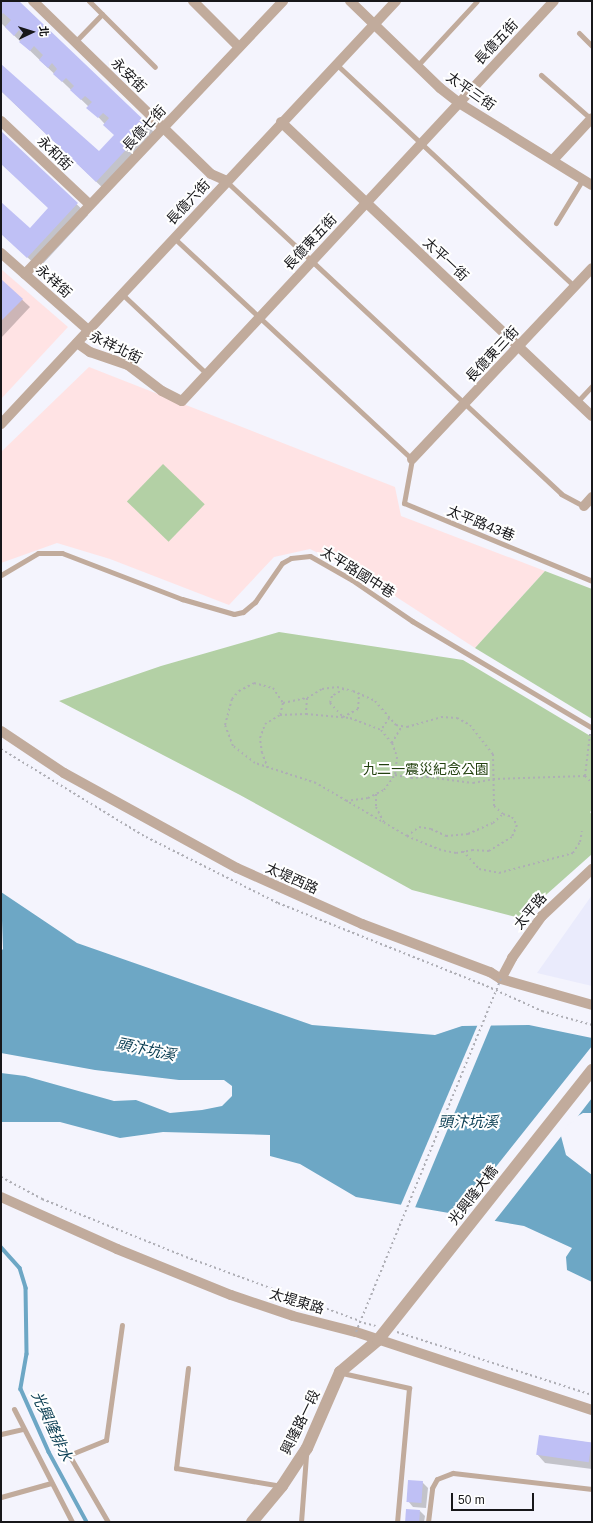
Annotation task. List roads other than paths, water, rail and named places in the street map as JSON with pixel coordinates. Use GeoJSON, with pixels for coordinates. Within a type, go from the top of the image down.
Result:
{"type":"FeatureCollection","features":[{"type":"Feature","properties":{"kind":"street","name":"永安街"},"geometry":{"type":"LineString","coordinates":[[33,1],[211,174],[227,181]]}},
{"type":"Feature","properties":{"kind":"street"},"geometry":{"type":"LineString","coordinates":[[193,1],[239,47]]}},
{"type":"Feature","properties":{"kind":"street","name":"長億七街"},"geometry":{"type":"LineString","coordinates":[[25,274],[283,1]]}},
{"type":"Feature","properties":{"kind":"street","name":"太平三街"},"geometry":{"type":"LineString","coordinates":[[350,1],[373,25],[459,103],[592,184]]}},
{"type":"Feature","properties":{"kind":"street","name":"長億六街"},"geometry":{"type":"LineString","coordinates":[[1,424],[77,343],[121,293],[396,1]]}},
{"type":"Feature","properties":{"kind":"street","name":"長億五街"},"geometry":{"type":"LineString","coordinates":[[459,103],[554,1]]}},
{"type":"Feature","properties":{"kind":"street","name":"長億東五街"},"geometry":{"type":"LineString","coordinates":[[182,401],[459,103]]}},
{"type":"Feature","properties":{"kind":"street"},"geometry":{"type":"LineString","coordinates":[[553,160],[592,119]]}},
{"type":"Feature","properties":{"kind":"street","name":"永和街"},"geometry":{"type":"LineString","coordinates":[[1,121],[90,205]]}},
{"type":"Feature","properties":{"kind":"street","name":"太平一街"},"geometry":{"type":"LineString","coordinates":[[282,122],[592,416]]}},
{"type":"Feature","properties":{"kind":"street","name":"永祥街"},"geometry":{"type":"LineString","coordinates":[[1,253],[88,330]]}},
{"type":"Feature","properties":{"kind":"street","name":"長億東三街"},"geometry":{"type":"LineString","coordinates":[[412,459],[592,268]]}},
{"type":"Feature","properties":{"kind":"street","name":"永祥北街"},"geometry":{"type":"LineString","coordinates":[[77,343],[90,352],[128,365],[162,391],[182,401]]}},
{"type":"Feature","properties":{"kind":"street"},"geometry":{"type":"LineString","coordinates":[[584,506],[592,497]]}},
{"type":"Feature","properties":{"kind":"street","name":"太堤西路"},"geometry":{"type":"LineString","coordinates":[[1,731],[64,773],[237,868],[362,924],[490,972],[501,979],[592,1004]]}},
{"type":"Feature","properties":{"kind":"street","name":"太平路"},"geometry":{"type":"LineString","coordinates":[[501,979],[512,958],[542,916],[592,869]]}},
{"type":"Feature","properties":{"kind":"street","name":"光興隆大橋"},"geometry":{"type":"LineString","coordinates":[[378,1340],[592,1070]]}},
{"type":"Feature","properties":{"kind":"street","name":"太堤東路"},"geometry":{"type":"LineString","coordinates":[[1,1197],[117,1249],[231,1295],[293,1316],[356,1332],[592,1410]]}},
{"type":"Feature","properties":{"kind":"street","name":"興隆路一段"},"geometry":{"type":"LineString","coordinates":[[252,1522],[282,1486],[307,1448],[340,1372],[378,1340]]}},
{"type":"Feature","properties":{"kind":"lane"},"geometry":{"type":"LineString","coordinates":[[89,1],[155,67]]}},
{"type":"Feature","properties":{"kind":"lane"},"geometry":{"type":"LineString","coordinates":[[417,66],[477,1]]}},
{"type":"Feature","properties":{"kind":"lane"},"geometry":{"type":"LineString","coordinates":[[75,42],[102,14]]}},
{"type":"Feature","properties":{"kind":"lane"},"geometry":{"type":"LineString","coordinates":[[579,33],[592,46]]}},
{"type":"Feature","properties":{"kind":"lane"},"geometry":{"type":"LineString","coordinates":[[336,64],[575,287]]}},
{"type":"Feature","properties":{"kind":"lane"},"geometry":{"type":"LineString","coordinates":[[541,75],[592,119]]}},
{"type":"Feature","properties":{"kind":"lane"},"geometry":{"type":"LineString","coordinates":[[556,223],[583,179]]}},
{"type":"Feature","properties":{"kind":"lane"},"geometry":{"type":"LineString","coordinates":[[227,181],[561,494],[584,506]]}},
{"type":"Feature","properties":{"kind":"lane"},"geometry":{"type":"LineString","coordinates":[[174,238],[412,459]]}},
{"type":"Feature","properties":{"kind":"lane"},"geometry":{"type":"LineString","coordinates":[[121,293],[207,374]]}},
{"type":"Feature","properties":{"kind":"lane"},"geometry":{"type":"LineString","coordinates":[[577,402],[592,386]]}},
{"type":"Feature","properties":{"kind":"lane","name":"太平路43巷"},"geometry":{"type":"LineString","coordinates":[[412,459],[404,504],[592,581]]}},
{"type":"Feature","properties":{"kind":"lane","name":"太平路國中巷"},"geometry":{"type":"LineString","coordinates":[[1,575],[38,553],[62,553],[182,599],[234,614],[243,612],[255,602],[282,563],[291,558],[310,556],[352,580],[412,621],[591,728]]}},
{"type":"Feature","properties":{"kind":"lane"},"geometry":{"type":"LineString","coordinates":[[108,1522],[69,1455],[106,1440],[122,1325]]}},
{"type":"Feature","properties":{"kind":"lane"},"geometry":{"type":"LineString","coordinates":[[188,1368],[176,1468],[282,1486]]}},
{"type":"Feature","properties":{"kind":"lane"},"geometry":{"type":"LineString","coordinates":[[340,1372],[409,1388],[397,1522]]}},
{"type":"Feature","properties":{"kind":"lane"},"geometry":{"type":"LineString","coordinates":[[14,1409],[72,1522]]}},
{"type":"Feature","properties":{"kind":"lane"},"geometry":{"type":"LineString","coordinates":[[1,1434],[23,1428]]}},
{"type":"Feature","properties":{"kind":"lane"},"geometry":{"type":"LineString","coordinates":[[301,1522],[307,1448]]}},
{"type":"Feature","properties":{"kind":"lane"},"geometry":{"type":"LineString","coordinates":[[428,1522],[432,1488],[437,1479],[453,1473],[592,1490]]}},
{"type":"Feature","properties":{"kind":"lane"},"geometry":{"type":"LineString","coordinates":[[1,1497],[51,1483]]}},
{"type":"Feature","properties":{"kind":"water","name":"頭汴坑溪"},"geometry":{"type":"Polygon","coordinates":[[[1,892],[77,943],[312,1025],[435,1035],[462,1026],[529,1025],[592,1038],[592,1113],[583,1113],[564,1124],[561,1136],[566,1155],[592,1175],[592,1282],[567,1270],[566,1257],[572,1248],[524,1226],[356,1197],[300,1164],[270,1156],[270,1135],[163,1132],[120,1138],[60,1122],[1,1122],[1,1073],[25,1076],[114,1101],[136,1100],[170,1113],[202,1110],[222,1106],[232,1096],[232,1086],[224,1080],[179,1080],[95,1070],[1,1053],[1,951],[3,949],[1,892]]]}},
{"type":"Feature","properties":{"kind":"waterway","name":"光興隆排水"},"geometry":{"type":"LineString","coordinates":[[1,1247],[20,1268],[26,1288],[27,1354],[21,1389],[49,1452],[87,1522]]}},
{"type":"Feature","properties":{"kind":"park label","name":"九二一震災紀念公園"},"geometry":{"type":"Point","coordinates":[426,769]}}]}
